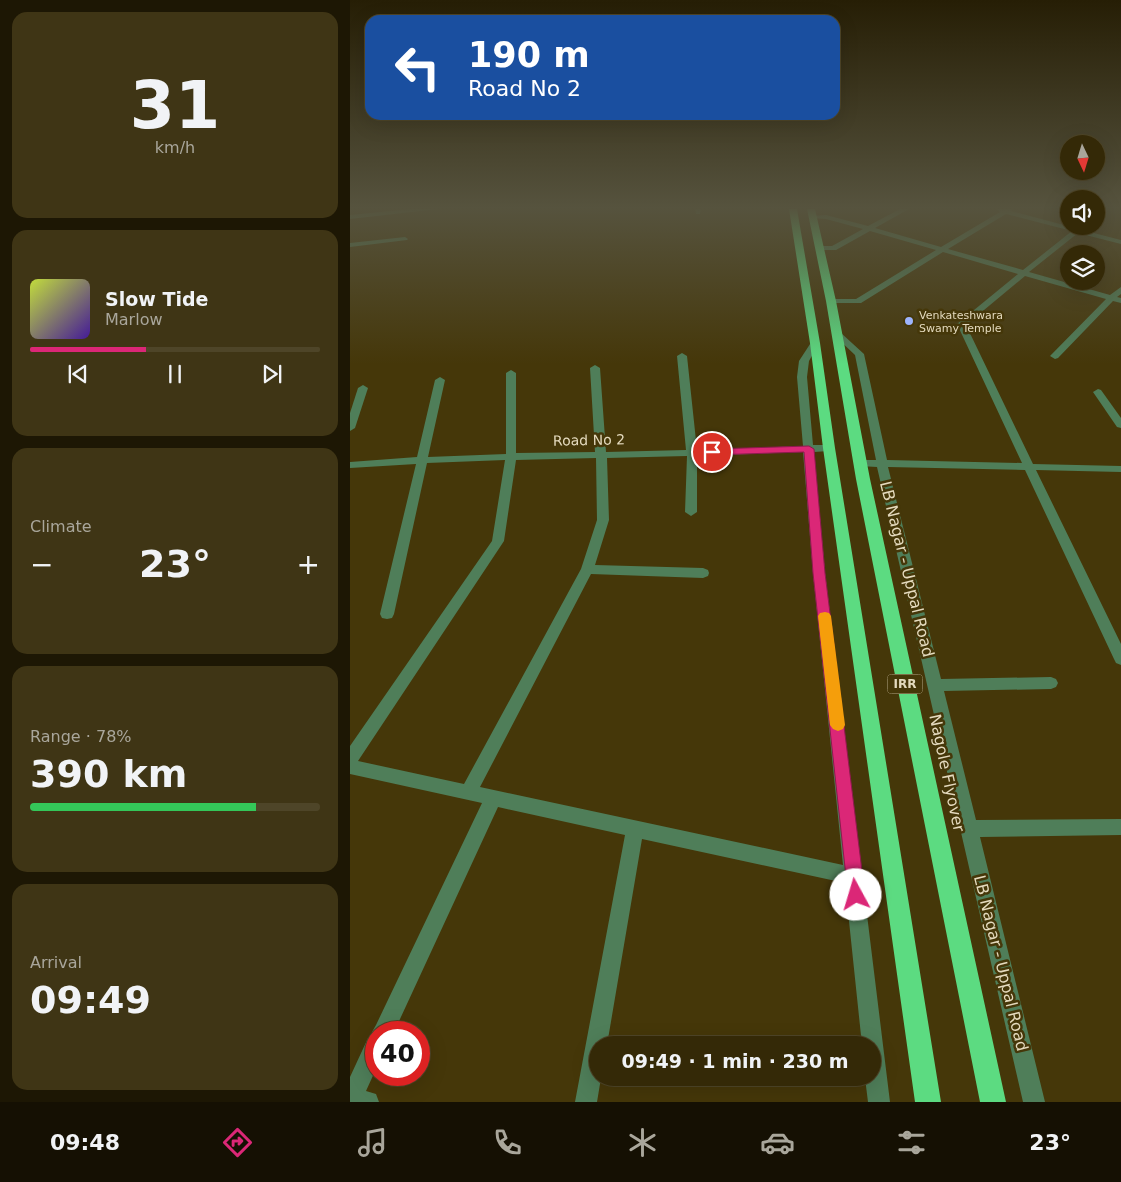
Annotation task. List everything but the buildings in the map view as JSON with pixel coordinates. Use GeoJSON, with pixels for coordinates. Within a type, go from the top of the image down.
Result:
{"type":"FeatureCollection","features":[{"type":"Feature","properties":{"kind":"highway"},"geometry":{"type":"LineString","coordinates":[[801,260],[928,1102]]}},
{"type":"Feature","properties":{"kind":"highway","name":"IRR"},"geometry":{"type":"LineString","coordinates":[[822,260],[838,335]]}},
{"type":"Feature","properties":{"kind":"highway","name":"Nagole Flyover"},"geometry":{"type":"LineString","coordinates":[[838,335],[860,463],[993,1102]]}},
{"type":"Feature","properties":{"kind":"street"},"geometry":{"type":"LineString","coordinates":[[831,301],[858,302],[925,260]]}},
{"type":"Feature","properties":{"kind":"street"},"geometry":{"type":"LineString","coordinates":[[976,260],[1060,284]]}},
{"type":"Feature","properties":{"kind":"street"},"geometry":{"type":"LineString","coordinates":[[1038,260],[961,324],[1121,659]]}},
{"type":"Feature","properties":{"kind":"street"},"geometry":{"type":"LineString","coordinates":[[1055,356],[1121,289]]}},
{"type":"Feature","properties":{"kind":"street"},"geometry":{"type":"LineString","coordinates":[[1082,290],[1121,301]]}},
{"type":"Feature","properties":{"kind":"street","name":"LB Nagar - Uppal Road"},"geometry":{"type":"LineString","coordinates":[[838,335],[859,354],[882,464],[1034,1102]]}},
{"type":"Feature","properties":{"kind":"street"},"geometry":{"type":"LineString","coordinates":[[815,343],[804,361],[802,377],[819,573],[879,1102]]}},
{"type":"Feature","properties":{"kind":"street"},"geometry":{"type":"LineString","coordinates":[[682,356],[692,453],[691,512]]}},
{"type":"Feature","properties":{"kind":"street"},"geometry":{"type":"LineString","coordinates":[[468,793],[587,569],[603,520],[595,368]]}},
{"type":"Feature","properties":{"kind":"street"},"geometry":{"type":"LineString","coordinates":[[350,759],[498,541],[510,456],[511,373]]}},
{"type":"Feature","properties":{"kind":"street"},"geometry":{"type":"LineString","coordinates":[[387,614],[440,380]]}},
{"type":"Feature","properties":{"kind":"street"},"geometry":{"type":"LineString","coordinates":[[350,428],[364,388]]}},
{"type":"Feature","properties":{"kind":"street"},"geometry":{"type":"LineString","coordinates":[[1098,392],[1121,425]]}},
{"type":"Feature","properties":{"kind":"street","name":"Road No 2"},"geometry":{"type":"LineString","coordinates":[[350,465],[423,459],[829,448]]}},
{"type":"Feature","properties":{"kind":"street"},"geometry":{"type":"LineString","coordinates":[[860,463],[1121,469]]}},
{"type":"Feature","properties":{"kind":"street"},"geometry":{"type":"LineString","coordinates":[[587,569],[703,572]]}},
{"type":"Feature","properties":{"kind":"street"},"geometry":{"type":"LineString","coordinates":[[936,686],[1051,683]]}},
{"type":"Feature","properties":{"kind":"street"},"geometry":{"type":"LineString","coordinates":[[350,768],[854,876]]}},
{"type":"Feature","properties":{"kind":"street"},"geometry":{"type":"LineString","coordinates":[[388,1021],[493,800]]}},
{"type":"Feature","properties":{"kind":"street"},"geometry":{"type":"LineString","coordinates":[[968,829],[1121,827]]}},
{"type":"Feature","properties":{"kind":"street"},"geometry":{"type":"LineString","coordinates":[[586,1102],[635,829]]}},
{"type":"Feature","properties":{"kind":"street"},"geometry":{"type":"LineString","coordinates":[[365,1069],[350,1101],[368,1102]]}},
{"type":"Feature","properties":{"kind":"slow traffic"},"geometry":{"type":"LineString","coordinates":[[825,616],[838,725]]}},
{"type":"Feature","properties":{"kind":"place","name":"Venkateshwara Swamy Temple"},"geometry":{"type":"Point","coordinates":[909,321]}},
{"type":"Feature","properties":{"kind":"route"},"geometry":{"type":"LineString","coordinates":[[712,452],[809,449],[819,573],[833,681],[856,895]]}}]}
